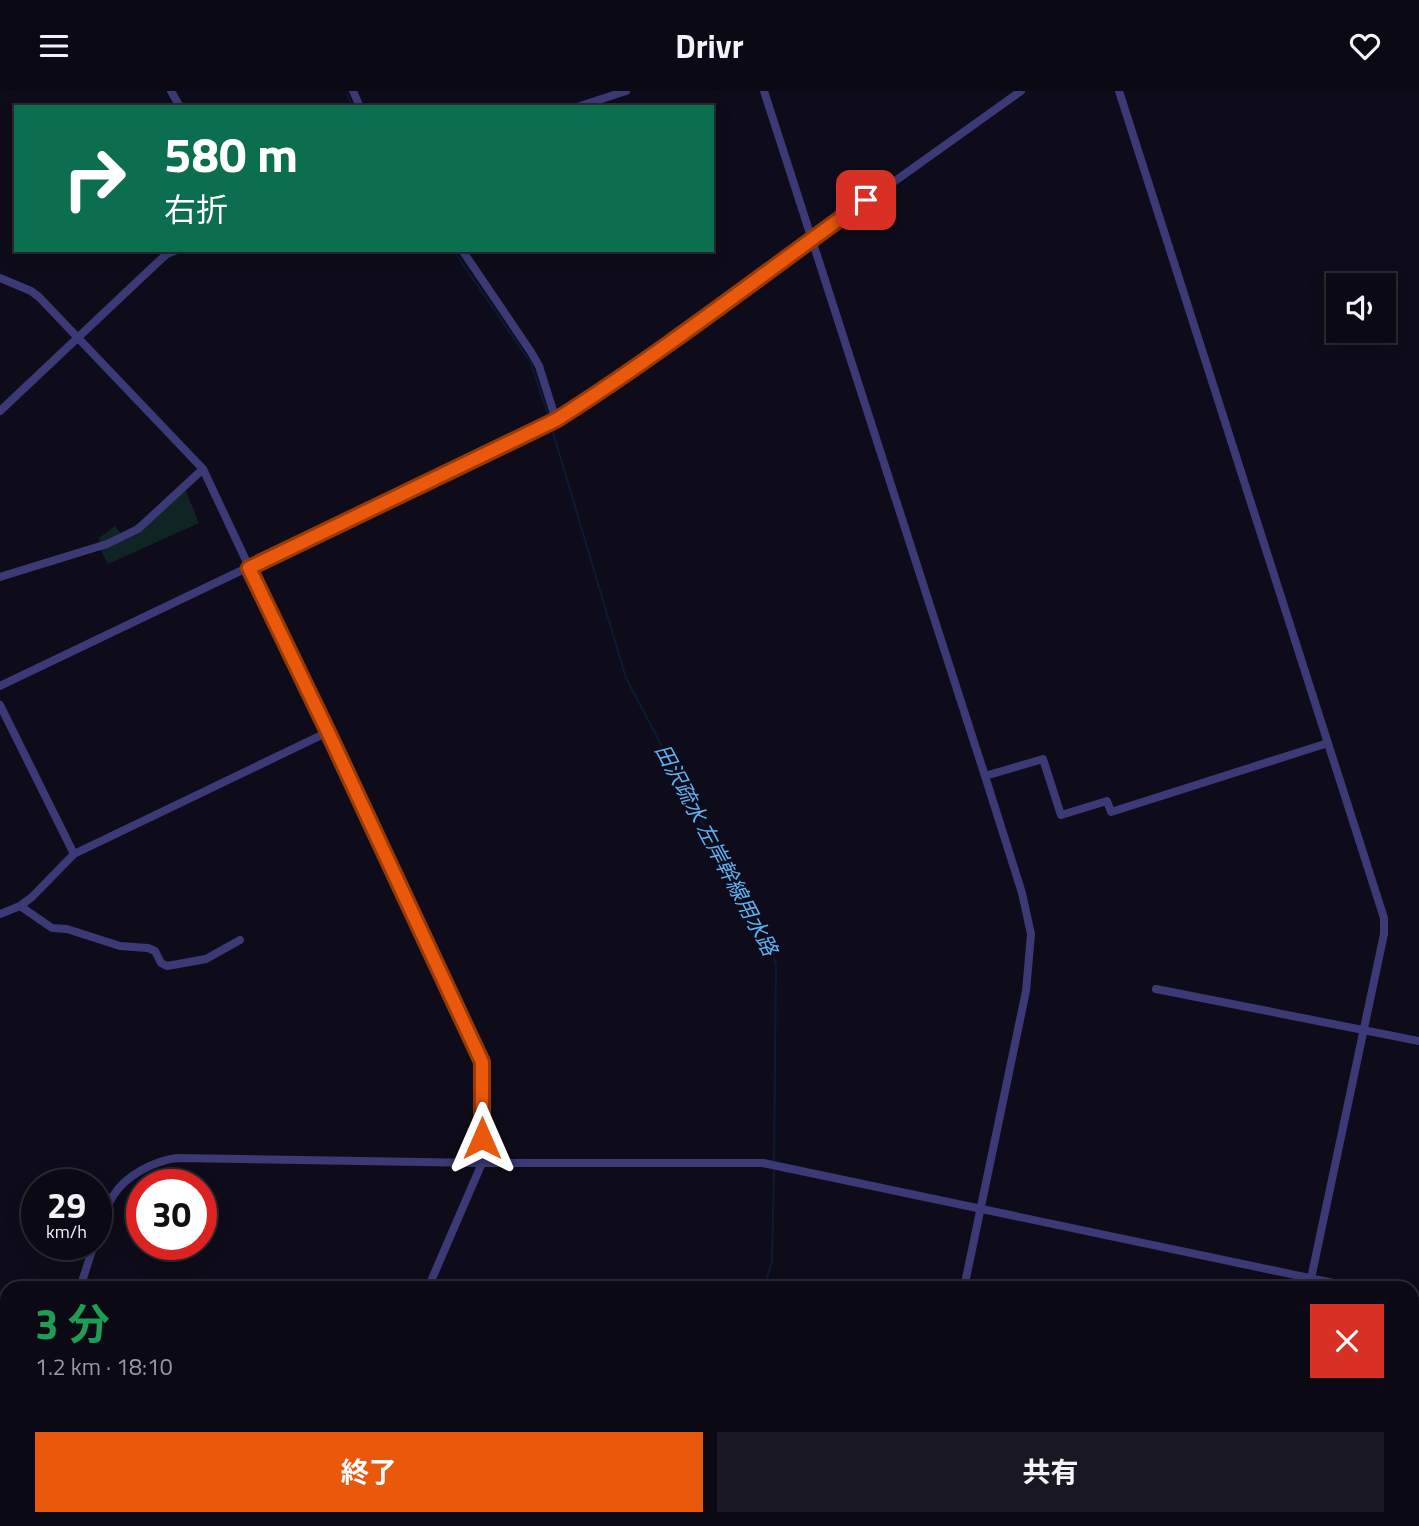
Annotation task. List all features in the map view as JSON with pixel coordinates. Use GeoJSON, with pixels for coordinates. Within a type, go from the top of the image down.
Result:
{"type":"FeatureCollection","features":[{"type":"Feature","properties":{"kind":"street"},"geometry":{"type":"LineString","coordinates":[[583,105],[626,91]]}},
{"type":"Feature","properties":{"kind":"street"},"geometry":{"type":"LineString","coordinates":[[764,91],[1029,918],[1032,949],[1022,1012],[965,1281]]}},
{"type":"Feature","properties":{"kind":"street"},"geometry":{"type":"LineString","coordinates":[[0,686],[556,420],[590,399],[1021,91]]}},
{"type":"Feature","properties":{"kind":"street"},"geometry":{"type":"LineString","coordinates":[[1119,91],[1384,918],[1384,934],[1310,1281]]}},
{"type":"Feature","properties":{"kind":"street"},"geometry":{"type":"LineString","coordinates":[[0,411],[172,252]]}},
{"type":"Feature","properties":{"kind":"street"},"geometry":{"type":"LineString","coordinates":[[462,252],[539,366],[556,420]]}},
{"type":"Feature","properties":{"kind":"street"},"geometry":{"type":"LineString","coordinates":[[0,278],[31,291],[203,469],[482,1062],[482,1163],[431,1281]]}},
{"type":"Feature","properties":{"kind":"street"},"geometry":{"type":"LineString","coordinates":[[0,577],[107,544],[138,529],[203,469]]}},
{"type":"Feature","properties":{"kind":"street"},"geometry":{"type":"LineString","coordinates":[[0,705],[74,854]]}},
{"type":"Feature","properties":{"kind":"street"},"geometry":{"type":"LineString","coordinates":[[0,914],[20,906],[74,854],[328,732]]}},
{"type":"Feature","properties":{"kind":"street"},"geometry":{"type":"LineString","coordinates":[[985,776],[1043,759],[1061,815],[1107,801],[1111,812],[1328,743]]}},
{"type":"Feature","properties":{"kind":"street"},"geometry":{"type":"LineString","coordinates":[[20,906],[52,928],[67,929],[120,946],[148,948],[155,951],[161,963],[167,966],[206,959],[240,940]]}},
{"type":"Feature","properties":{"kind":"street"},"geometry":{"type":"LineString","coordinates":[[1156,989],[1419,1041]]}},
{"type":"Feature","properties":{"kind":"street"},"geometry":{"type":"LineString","coordinates":[[112,1198],[119,1187],[158,1161],[177,1158],[767,1164],[1325,1281]]}},
{"type":"Feature","properties":{"kind":"street"},"geometry":{"type":"LineString","coordinates":[[82,1281],[89,1260]]}},
{"type":"Feature","properties":{"kind":"green space"},"geometry":{"type":"Polygon","coordinates":[[[186,491],[199,523],[108,564],[100,549],[99,538],[115,526],[121,534],[186,491]]]}},
{"type":"Feature","properties":{"kind":"waterway","name":"田沢疏水 左岸幹線用水路"},"geometry":{"type":"LineString","coordinates":[[346,91],[351,105]]}},
{"type":"Feature","properties":{"kind":"waterway","name":"田沢疏水 左岸幹線用水路"},"geometry":{"type":"LineString","coordinates":[[454,252],[531,363],[549,418]]}},
{"type":"Feature","properties":{"kind":"waterway","name":"田沢疏水 左岸幹線用水路"},"geometry":{"type":"LineString","coordinates":[[552,429],[626,678],[776,963],[774,1162]]}},
{"type":"Feature","properties":{"kind":"waterway","name":"田沢疏水 左岸幹線用水路"},"geometry":{"type":"LineString","coordinates":[[766,1281],[772,1261],[774,1168]]}},
{"type":"Feature","properties":{"kind":"route"},"geometry":{"type":"LineString","coordinates":[[482,1138],[482,1062],[249,568],[556,420],[590,399],[866,200]]}}]}
